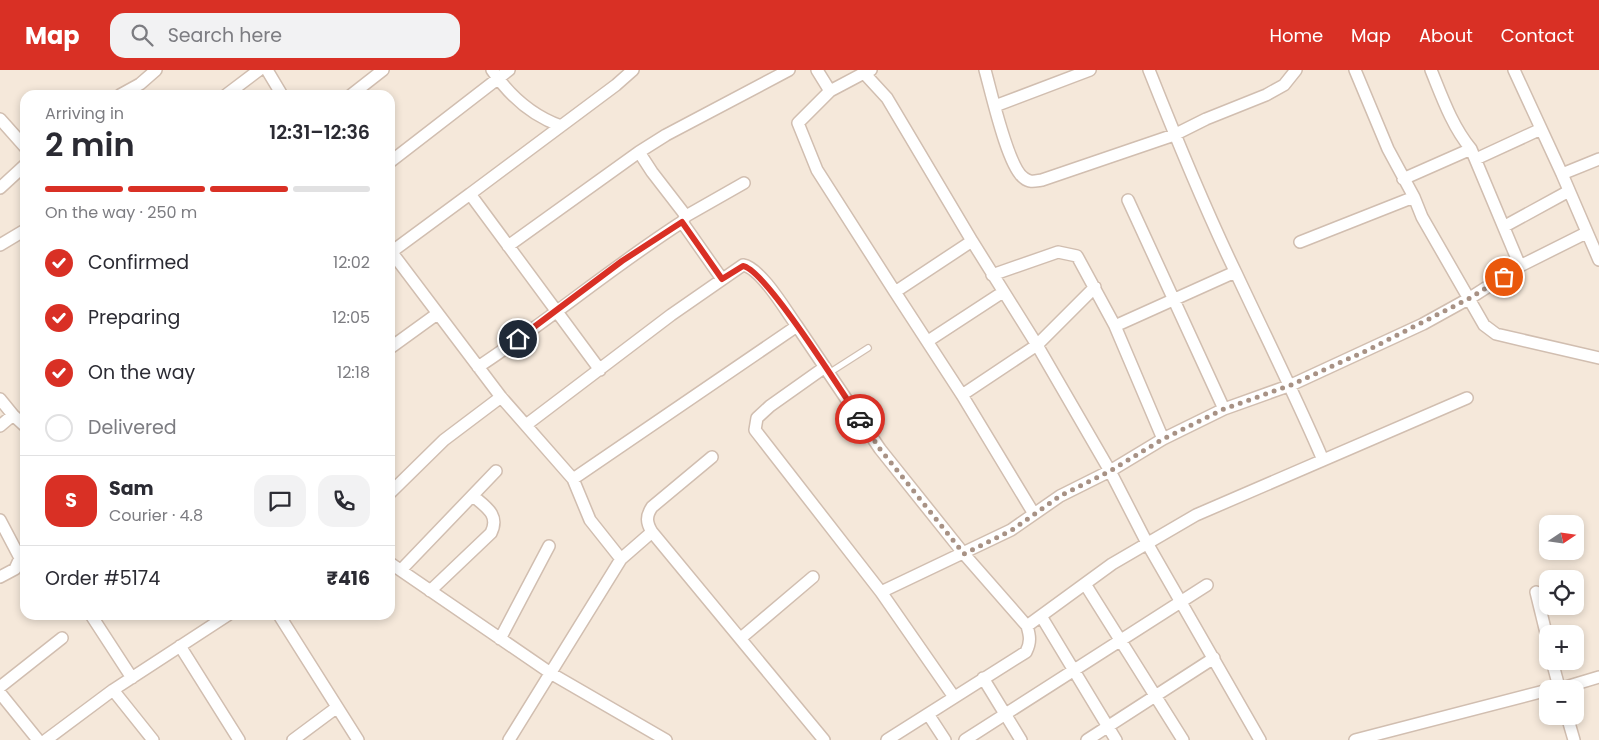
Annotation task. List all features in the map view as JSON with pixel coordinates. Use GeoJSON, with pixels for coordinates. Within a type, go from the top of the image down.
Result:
{"type":"FeatureCollection","features":[{"type":"Feature","properties":{"kind":"street"},"geometry":{"type":"LineString","coordinates":[[129,90],[140,84],[156,70]]}},
{"type":"Feature","properties":{"kind":"street"},"geometry":{"type":"LineString","coordinates":[[233,90],[259,70]]}},
{"type":"Feature","properties":{"kind":"street"},"geometry":{"type":"LineString","coordinates":[[267,70],[279,90]]}},
{"type":"Feature","properties":{"kind":"street"},"geometry":{"type":"LineString","coordinates":[[357,90],[383,70]]}},
{"type":"Feature","properties":{"kind":"street"},"geometry":{"type":"LineString","coordinates":[[395,158],[495,74],[509,70]]}},
{"type":"Feature","properties":{"kind":"street"},"geometry":{"type":"LineString","coordinates":[[395,249],[633,70]]}},
{"type":"Feature","properties":{"kind":"street"},"geometry":{"type":"LineString","coordinates":[[508,246],[666,135],[789,70]]}},
{"type":"Feature","properties":{"kind":"street"},"geometry":{"type":"LineString","coordinates":[[817,70],[830,91]]}},
{"type":"Feature","properties":{"kind":"street"},"geometry":{"type":"LineString","coordinates":[[984,70],[1016,168],[1022,178],[1030,182],[1042,180],[1174,135],[1206,119],[1266,95],[1284,85],[1296,70]]}},
{"type":"Feature","properties":{"kind":"street"},"geometry":{"type":"LineString","coordinates":[[995,106],[1090,70]]}},
{"type":"Feature","properties":{"kind":"street"},"geometry":{"type":"LineString","coordinates":[[1149,70],[1174,135],[1235,272],[1291,385],[1323,460]]}},
{"type":"Feature","properties":{"kind":"street"},"geometry":{"type":"LineString","coordinates":[[1355,70],[1403,179],[1414,197],[1422,217],[1484,325],[1496,334],[1599,358]]}},
{"type":"Feature","properties":{"kind":"street"},"geometry":{"type":"LineString","coordinates":[[1431,70],[1444,103],[1463,140],[1473,154],[1505,226],[1520,266]]}},
{"type":"Feature","properties":{"kind":"street"},"geometry":{"type":"LineString","coordinates":[[1514,70],[1599,260]]}},
{"type":"Feature","properties":{"kind":"street"},"geometry":{"type":"LineString","coordinates":[[1034,514],[962,394],[817,170],[798,123],[830,91],[867,72],[887,98],[992,275],[1036,345],[1110,471],[1147,544],[1260,740]]}},
{"type":"Feature","properties":{"kind":"street"},"geometry":{"type":"LineString","coordinates":[[495,74],[527,109],[544,120],[561,126]]}},
{"type":"Feature","properties":{"kind":"street"},"geometry":{"type":"LineString","coordinates":[[0,118],[20,141]]}},
{"type":"Feature","properties":{"kind":"street"},"geometry":{"type":"LineString","coordinates":[[1403,179],[1541,129]]}},
{"type":"Feature","properties":{"kind":"street"},"geometry":{"type":"LineString","coordinates":[[640,152],[722,279]]}},
{"type":"Feature","properties":{"kind":"street"},"geometry":{"type":"LineString","coordinates":[[1562,174],[1599,160]]}},
{"type":"Feature","properties":{"kind":"street"},"geometry":{"type":"LineString","coordinates":[[0,188],[20,170]]}},
{"type":"Feature","properties":{"kind":"street"},"geometry":{"type":"LineString","coordinates":[[478,366],[557,311],[622,261],[684,219],[744,183]]}},
{"type":"Feature","properties":{"kind":"street"},"geometry":{"type":"LineString","coordinates":[[1505,226],[1569,191]]}},
{"type":"Feature","properties":{"kind":"street"},"geometry":{"type":"LineString","coordinates":[[470,194],[600,370]]}},
{"type":"Feature","properties":{"kind":"street"},"geometry":{"type":"LineString","coordinates":[[1300,242],[1414,197]]}},
{"type":"Feature","properties":{"kind":"street"},"geometry":{"type":"LineString","coordinates":[[1128,200],[1224,409]]}},
{"type":"Feature","properties":{"kind":"street"},"geometry":{"type":"LineString","coordinates":[[881,592],[1012,530],[1060,496],[1110,471],[1163,439],[1224,409],[1291,385],[1405,332],[1470,298],[1520,266],[1586,232]]}},
{"type":"Feature","properties":{"kind":"street"},"geometry":{"type":"LineString","coordinates":[[0,245],[20,233]]}},
{"type":"Feature","properties":{"kind":"street"},"geometry":{"type":"LineString","coordinates":[[895,292],[972,241]]}},
{"type":"Feature","properties":{"kind":"street"},"geometry":{"type":"LineString","coordinates":[[992,275],[1058,252],[1077,256],[1116,326],[1163,439]]}},
{"type":"Feature","properties":{"kind":"street"},"geometry":{"type":"LineString","coordinates":[[395,257],[501,397],[573,479],[590,520],[621,559]]}},
{"type":"Feature","properties":{"kind":"street"},"geometry":{"type":"LineString","coordinates":[[526,425],[722,279],[743,266],[749,266],[761,278],[797,326],[880,449],[964,554],[1027,626],[1030,644],[1026,652],[887,740]]}},
{"type":"Feature","properties":{"kind":"street"},"geometry":{"type":"LineString","coordinates":[[1116,326],[1235,272]]}},
{"type":"Feature","properties":{"kind":"street"},"geometry":{"type":"LineString","coordinates":[[962,394],[1036,345],[1095,287]]}},
{"type":"Feature","properties":{"kind":"street"},"geometry":{"type":"LineString","coordinates":[[928,341],[1003,292]]}},
{"type":"Feature","properties":{"kind":"street"},"geometry":{"type":"LineString","coordinates":[[395,344],[437,314]]}},
{"type":"Feature","properties":{"kind":"street"},"geometry":{"type":"LineString","coordinates":[[573,479],[797,326]]}},
{"type":"Feature","properties":{"kind":"street"},"geometry":{"type":"LineString","coordinates":[[827,370],[770,406],[757,418],[755,430],[881,592],[954,697]]}},
{"type":"Feature","properties":{"kind":"street"},"geometry":{"type":"LineString","coordinates":[[395,487],[444,440],[501,397]]}},
{"type":"Feature","properties":{"kind":"street"},"geometry":{"type":"LineString","coordinates":[[1027,626],[1084,584],[1196,515],[1467,398]]}},
{"type":"Feature","properties":{"kind":"street"},"geometry":{"type":"LineString","coordinates":[[0,399],[20,421]]}},
{"type":"Feature","properties":{"kind":"street"},"geometry":{"type":"LineString","coordinates":[[0,426],[14,415]]}},
{"type":"Feature","properties":{"kind":"street"},"geometry":{"type":"LineString","coordinates":[[712,457],[652,506],[647,515],[647,525],[824,740]]}},
{"type":"Feature","properties":{"kind":"street"},"geometry":{"type":"LineString","coordinates":[[401,570],[496,471]]}},
{"type":"Feature","properties":{"kind":"street"},"geometry":{"type":"LineString","coordinates":[[430,591],[491,533],[495,519],[493,514],[473,496]]}},
{"type":"Feature","properties":{"kind":"street"},"geometry":{"type":"LineString","coordinates":[[0,520],[20,558],[15,569],[0,577]]}},
{"type":"Feature","properties":{"kind":"street"},"geometry":{"type":"LineString","coordinates":[[510,740],[621,559],[652,532]]}},
{"type":"Feature","properties":{"kind":"street"},"geometry":{"type":"LineString","coordinates":[[500,639],[549,546]]}},
{"type":"Feature","properties":{"kind":"street"},"geometry":{"type":"LineString","coordinates":[[395,566],[552,674],[666,740]]}},
{"type":"Feature","properties":{"kind":"street"},"geometry":{"type":"LineString","coordinates":[[741,638],[813,577]]}},
{"type":"Feature","properties":{"kind":"street"},"geometry":{"type":"LineString","coordinates":[[1084,584],[1121,640],[1182,740]]}},
{"type":"Feature","properties":{"kind":"street"},"geometry":{"type":"LineString","coordinates":[[965,740],[1207,585]]}},
{"type":"Feature","properties":{"kind":"street"},"geometry":{"type":"LineString","coordinates":[[1536,592],[1544,625]]}},
{"type":"Feature","properties":{"kind":"street"},"geometry":{"type":"LineString","coordinates":[[1040,616],[1116,740]]}},
{"type":"Feature","properties":{"kind":"street"},"geometry":{"type":"LineString","coordinates":[[94,620],[132,678]]}},
{"type":"Feature","properties":{"kind":"street"},"geometry":{"type":"LineString","coordinates":[[46,740],[113,690],[220,620]]}},
{"type":"Feature","properties":{"kind":"street"},"geometry":{"type":"LineString","coordinates":[[282,620],[358,740]]}},
{"type":"Feature","properties":{"kind":"street"},"geometry":{"type":"LineString","coordinates":[[0,687],[62,638]]}},
{"type":"Feature","properties":{"kind":"street"},"geometry":{"type":"LineString","coordinates":[[180,646],[239,740]]}},
{"type":"Feature","properties":{"kind":"street"},"geometry":{"type":"LineString","coordinates":[[1087,740],[1214,658]]}},
{"type":"Feature","properties":{"kind":"street"},"geometry":{"type":"LineString","coordinates":[[1584,681],[1599,677]]}},
{"type":"Feature","properties":{"kind":"street"},"geometry":{"type":"LineString","coordinates":[[983,678],[1021,740]]}},
{"type":"Feature","properties":{"kind":"street"},"geometry":{"type":"LineString","coordinates":[[113,690],[154,740]]}},
{"type":"Feature","properties":{"kind":"street"},"geometry":{"type":"LineString","coordinates":[[0,693],[38,740]]}},
{"type":"Feature","properties":{"kind":"street"},"geometry":{"type":"LineString","coordinates":[[1354,740],[1539,693]]}},
{"type":"Feature","properties":{"kind":"street"},"geometry":{"type":"LineString","coordinates":[[293,740],[336,708]]}},
{"type":"Feature","properties":{"kind":"street"},"geometry":{"type":"LineString","coordinates":[[928,714],[945,740]]}},
{"type":"Feature","properties":{"kind":"street"},"geometry":{"type":"LineString","coordinates":[[1570,725],[1574,740]]}},
{"type":"Feature","properties":{"kind":"lane"},"geometry":{"type":"LineString","coordinates":[[827,370],[868,348]]}},
{"type":"Feature","properties":{"kind":"shaded area"},"geometry":{"type":"Polygon","coordinates":[[[0,70],[1599,70],[1599,740],[0,740],[0,70]]]}},
{"type":"Feature","properties":{"kind":"way so far"},"geometry":{"type":"LineString","coordinates":[[860,419],[880,449],[964,554],[1012,530],[1060,496],[1110,471],[1163,439],[1224,409],[1291,385],[1423,324],[1504,277]]}},
{"type":"Feature","properties":{"kind":"route"},"geometry":{"type":"LineString","coordinates":[[518,339],[622,261],[682,222],[722,279],[743,266],[749,266],[753,269],[797,326],[860,419]]}}]}
